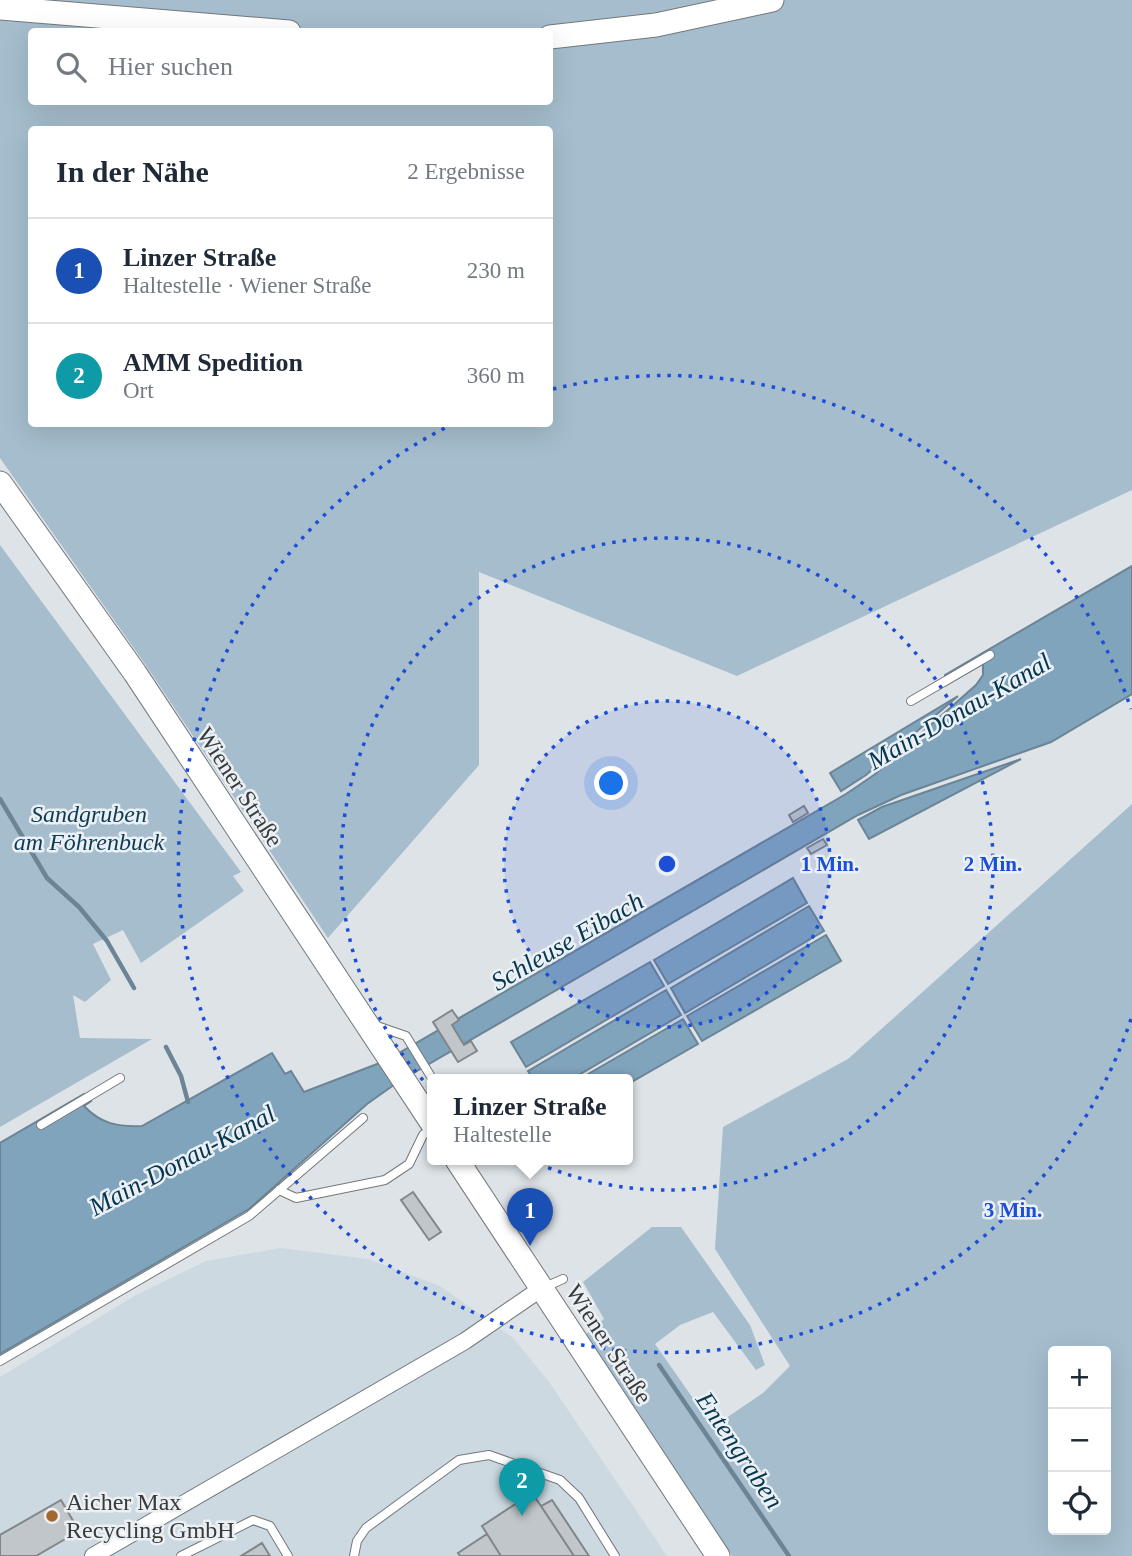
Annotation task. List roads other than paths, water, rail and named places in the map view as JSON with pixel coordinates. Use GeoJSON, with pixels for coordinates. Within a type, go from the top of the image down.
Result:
{"type":"FeatureCollection","features":[{"type":"Feature","properties":{"kind":"main road"},"geometry":{"type":"LineString","coordinates":[[553,37],[656,25],[772,0]]}},
{"type":"Feature","properties":{"kind":"main road"},"geometry":{"type":"LineString","coordinates":[[0,8],[241,28]]}},
{"type":"Feature","properties":{"kind":"main road","name":"Wiener Straße"},"geometry":{"type":"LineString","coordinates":[[0,483],[135,673],[427,1117]]}},
{"type":"Feature","properties":{"kind":"main road","name":"Wiener Straße"},"geometry":{"type":"LineString","coordinates":[[460,1165],[718,1556]]}},
{"type":"Feature","properties":{"kind":"street"},"geometry":{"type":"LineString","coordinates":[[93,1556],[465,1341],[541,1288]]}},
{"type":"Feature","properties":{"kind":"lane"},"geometry":{"type":"LineString","coordinates":[[911,701],[990,654]]}},
{"type":"Feature","properties":{"kind":"lane"},"geometry":{"type":"LineString","coordinates":[[365,1022],[406,1036],[429,1074]]}},
{"type":"Feature","properties":{"kind":"lane"},"geometry":{"type":"LineString","coordinates":[[41,1125],[120,1079]]}},
{"type":"Feature","properties":{"kind":"lane"},"geometry":{"type":"LineString","coordinates":[[0,1361],[249,1216],[363,1118]]}},
{"type":"Feature","properties":{"kind":"lane"},"geometry":{"type":"LineString","coordinates":[[279,1190],[296,1198],[385,1180],[409,1164],[427,1131]]}},
{"type":"Feature","properties":{"kind":"lane"},"geometry":{"type":"LineString","coordinates":[[541,1288],[563,1279]]}},
{"type":"Feature","properties":{"kind":"lane"},"geometry":{"type":"LineString","coordinates":[[354,1556],[357,1541],[366,1528],[459,1460],[489,1455],[561,1480],[579,1498],[615,1556]]}},
{"type":"Feature","properties":{"kind":"lane"},"geometry":{"type":"LineString","coordinates":[[181,1556],[253,1520],[270,1526],[288,1556]]}},
{"type":"Feature","properties":{"kind":"water","name":"Main-Donau-Kanal"},"geometry":{"type":"Polygon","coordinates":[[[1132,566],[1132,694],[1051,742],[901,795],[858,815],[398,1082],[367,1104],[249,1209],[0,1354],[0,1143],[84,1094],[91,1101],[84,1106],[103,1121],[125,1126],[142,1126],[272,1053],[285,1074],[291,1071],[304,1092],[385,1061],[846,794],[874,775],[976,685],[983,675],[983,664],[946,685],[945,675],[1132,566]]]}},
{"type":"Feature","properties":{"kind":"water"},"geometry":{"type":"Polygon","coordinates":[[[958,696],[866,775],[841,791],[830,773],[958,696]]]}},
{"type":"Feature","properties":{"kind":"water"},"geometry":{"type":"Polygon","coordinates":[[[1021,759],[869,839],[858,820],[882,807],[1021,759]]]}},
{"type":"Feature","properties":{"kind":"water"},"geometry":{"type":"Polygon","coordinates":[[[793,878],[807,903],[668,984],[654,960],[793,878]]]}},
{"type":"Feature","properties":{"kind":"water"},"geometry":{"type":"Polygon","coordinates":[[[809,906],[824,931],[685,1013],[671,988],[809,906]]]}},
{"type":"Feature","properties":{"kind":"water"},"geometry":{"type":"Polygon","coordinates":[[[826,935],[841,961],[702,1041],[687,1016],[826,935]]]}},
{"type":"Feature","properties":{"kind":"water"},"geometry":{"type":"Polygon","coordinates":[[[650,962],[664,986],[526,1067],[511,1042],[650,962]]]}},
{"type":"Feature","properties":{"kind":"water"},"geometry":{"type":"Polygon","coordinates":[[[666,990],[681,1015],[580,1074],[530,1074],[528,1071],[666,990]]]}},
{"type":"Feature","properties":{"kind":"water"},"geometry":{"type":"Polygon","coordinates":[[[683,1019],[698,1044],[633,1081],[633,1074],[588,1074],[683,1019]]]}},
{"type":"Feature","properties":{"kind":"waterway","name":"Entengraben"},"geometry":{"type":"LineString","coordinates":[[0,799],[47,878],[79,907],[107,941],[134,988]]}},
{"type":"Feature","properties":{"kind":"waterway","name":"Entengraben"},"geometry":{"type":"LineString","coordinates":[[166,1047],[181,1076],[188,1102]]}},
{"type":"Feature","properties":{"kind":"waterway","name":"Entengraben"},"geometry":{"type":"LineString","coordinates":[[659,1365],[789,1556]]}},
{"type":"Feature","properties":{"kind":"place","name":"Linzer Straße"},"geometry":{"type":"Point","coordinates":[530,1246]}},
{"type":"Feature","properties":{"kind":"place","name":"Aicher Max Recycling GmbH"},"geometry":{"type":"Point","coordinates":[52,1516]}},
{"type":"Feature","properties":{"kind":"place","name":"AMM Spedition"},"geometry":{"type":"Point","coordinates":[522,1516]}},
{"type":"Feature","properties":{"kind":"park label","name":"Sandgruben am Föhrenbuck"},"geometry":{"type":"Point","coordinates":[89,828]}},
{"type":"Feature","properties":{"kind":"water label","name":"Schleuse Eibach"},"geometry":{"type":"Point","coordinates":[567,941]}}]}
